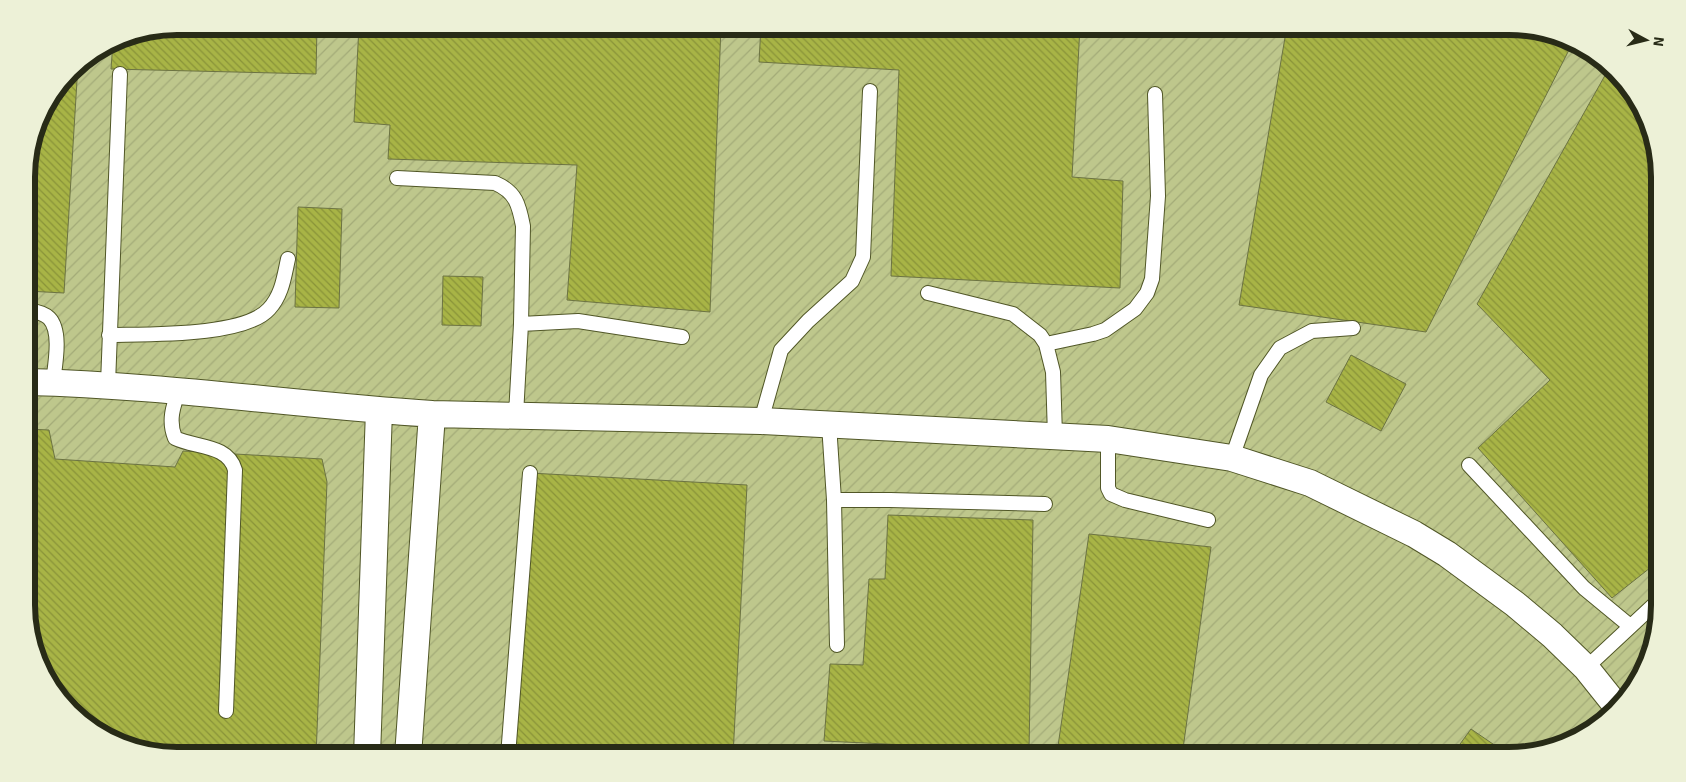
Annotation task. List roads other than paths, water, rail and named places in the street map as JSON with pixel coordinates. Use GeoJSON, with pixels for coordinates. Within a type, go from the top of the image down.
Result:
{"type":"FeatureCollection","features":[{"type":"Feature","properties":{"kind":"street"},"geometry":{"type":"LineString","coordinates":[[35,382],[108,384],[432,414],[516,414],[761,421],[1108,439],[1232,458],[1310,483],[1414,534],[1473,572],[1552,635],[1586,668],[1613,701]]}},
{"type":"Feature","properties":{"kind":"street"},"geometry":{"type":"LineString","coordinates":[[367,747],[379,410]]}},
{"type":"Feature","properties":{"kind":"street"},"geometry":{"type":"LineString","coordinates":[[409,747],[432,414]]}},
{"type":"Feature","properties":{"kind":"lane"},"geometry":{"type":"LineString","coordinates":[[108,384],[120,74]]}},
{"type":"Feature","properties":{"kind":"lane"},"geometry":{"type":"LineString","coordinates":[[761,421],[781,350],[808,321],[852,281],[863,257],[870,91]]}},
{"type":"Feature","properties":{"kind":"lane"},"geometry":{"type":"LineString","coordinates":[[1046,344],[1105,330],[1135,308],[1147,292],[1152,279],[1158,196],[1155,94]]}},
{"type":"Feature","properties":{"kind":"lane"},"geometry":{"type":"LineString","coordinates":[[397,178],[495,183],[506,188],[514,196],[523,226],[521,324],[516,414]]}},
{"type":"Feature","properties":{"kind":"lane"},"geometry":{"type":"LineString","coordinates":[[109,335],[216,329],[251,322],[269,310],[278,298],[288,259]]}},
{"type":"Feature","properties":{"kind":"lane"},"geometry":{"type":"LineString","coordinates":[[928,293],[1013,314],[1040,335],[1046,344],[1053,372],[1055,436]]}},
{"type":"Feature","properties":{"kind":"lane"},"geometry":{"type":"LineString","coordinates":[[35,312],[49,318],[57,335],[53,382]]}},
{"type":"Feature","properties":{"kind":"lane"},"geometry":{"type":"LineString","coordinates":[[521,324],[578,321],[682,337]]}},
{"type":"Feature","properties":{"kind":"lane"},"geometry":{"type":"LineString","coordinates":[[1232,458],[1261,375],[1280,348],[1312,331],[1353,328]]}},
{"type":"Feature","properties":{"kind":"lane"},"geometry":{"type":"LineString","coordinates":[[179,390],[171,424],[175,438],[182,442],[226,454],[234,464],[235,470],[226,711]]}},
{"type":"Feature","properties":{"kind":"lane"},"geometry":{"type":"LineString","coordinates":[[829,424],[834,500],[837,645]]}},
{"type":"Feature","properties":{"kind":"lane"},"geometry":{"type":"LineString","coordinates":[[1108,439],[1108,488],[1111,494],[1125,500],[1208,520]]}},
{"type":"Feature","properties":{"kind":"lane"},"geometry":{"type":"LineString","coordinates":[[1469,465],[1584,588],[1630,626]]}},
{"type":"Feature","properties":{"kind":"lane"},"geometry":{"type":"LineString","coordinates":[[509,747],[530,473]]}},
{"type":"Feature","properties":{"kind":"lane"},"geometry":{"type":"LineString","coordinates":[[834,500],[1045,504]]}},
{"type":"Feature","properties":{"kind":"lane"},"geometry":{"type":"LineString","coordinates":[[1586,668],[1651,607]]}}]}
